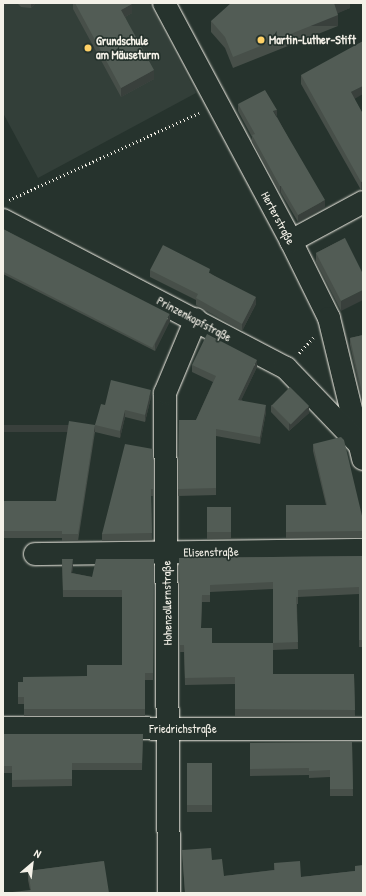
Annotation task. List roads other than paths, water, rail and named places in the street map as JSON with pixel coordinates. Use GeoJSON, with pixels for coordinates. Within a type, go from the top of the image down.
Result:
{"type":"FeatureCollection","features":[{"type":"Feature","properties":{"kind":"street","name":"Herterstraße"},"geometry":{"type":"LineString","coordinates":[[164,3],[217,105],[291,241],[329,318],[362,450]]}},
{"type":"Feature","properties":{"kind":"street"},"geometry":{"type":"LineString","coordinates":[[291,241],[363,202]]}},
{"type":"Feature","properties":{"kind":"street","name":"Prinzenkopfstraße"},"geometry":{"type":"LineString","coordinates":[[3,220],[196,319],[286,368],[362,450]]}},
{"type":"Feature","properties":{"kind":"street","name":"Hohenzollernstraße"},"geometry":{"type":"LineString","coordinates":[[169,893],[166,393],[196,319]]}},
{"type":"Feature","properties":{"kind":"street","name":"Elisenstraße"},"geometry":{"type":"LineString","coordinates":[[35,554],[363,550]]}},
{"type":"Feature","properties":{"kind":"street","name":"Friedrichstraße"},"geometry":{"type":"LineString","coordinates":[[3,728],[363,729]]}},
{"type":"Feature","properties":{"kind":"place","name":"Martin-Luther-Stift"},"geometry":{"type":"Point","coordinates":[261,40]}},
{"type":"Feature","properties":{"kind":"place","name":"Grundschule am Mäuseturm"},"geometry":{"type":"Point","coordinates":[88,48]}}]}
